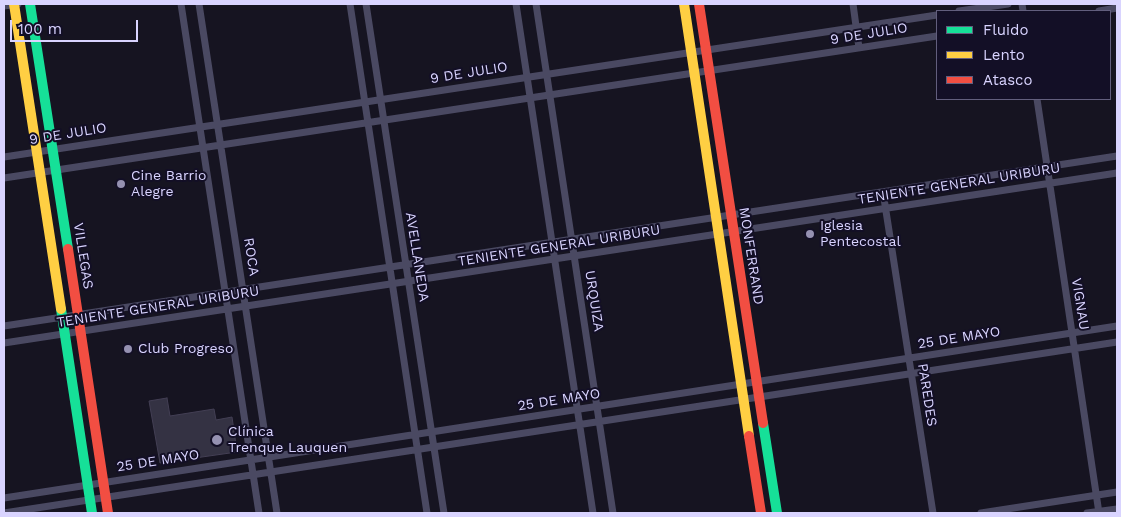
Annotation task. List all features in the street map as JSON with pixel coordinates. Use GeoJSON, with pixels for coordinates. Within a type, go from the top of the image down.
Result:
{"type":"FeatureCollection","features":[{"type":"Feature","properties":{"kind":"street"},"geometry":{"type":"LineString","coordinates":[[14,4],[92,513]]}},
{"type":"Feature","properties":{"kind":"street"},"geometry":{"type":"LineString","coordinates":[[4,6],[18,4]]}},
{"type":"Feature","properties":{"kind":"street","name":"VILLEGAS"},"geometry":{"type":"LineString","coordinates":[[30,4],[108,513]]}},
{"type":"Feature","properties":{"kind":"street"},"geometry":{"type":"LineString","coordinates":[[181,4],[259,513]]}},
{"type":"Feature","properties":{"kind":"street","name":"ROCA"},"geometry":{"type":"LineString","coordinates":[[199,4],[277,513]]}},
{"type":"Feature","properties":{"kind":"street","name":"AVELLANEDA"},"geometry":{"type":"LineString","coordinates":[[350,4],[427,513]]}},
{"type":"Feature","properties":{"kind":"street","name":"AVELLANEDA"},"geometry":{"type":"LineString","coordinates":[[366,4],[444,513]]}},
{"type":"Feature","properties":{"kind":"street"},"geometry":{"type":"LineString","coordinates":[[516,4],[593,513]]}},
{"type":"Feature","properties":{"kind":"street","name":"URQUIZA"},"geometry":{"type":"LineString","coordinates":[[536,4],[614,513]]}},
{"type":"Feature","properties":{"kind":"street","name":"MONFERRAND"},"geometry":{"type":"LineString","coordinates":[[684,4],[761,513]]}},
{"type":"Feature","properties":{"kind":"street","name":"MONFERRAND"},"geometry":{"type":"LineString","coordinates":[[699,4],[777,513]]}},
{"type":"Feature","properties":{"kind":"street"},"geometry":{"type":"LineString","coordinates":[[853,4],[859,48]]}},
{"type":"Feature","properties":{"kind":"street"},"geometry":{"type":"LineString","coordinates":[[966,10],[1008,4]]}},
{"type":"Feature","properties":{"kind":"street","name":"9 DE JULIO"},"geometry":{"type":"LineString","coordinates":[[4,157],[936,14]]}},
{"type":"Feature","properties":{"kind":"street","name":"9 DE JULIO"},"geometry":{"type":"LineString","coordinates":[[4,178],[936,36]]}},
{"type":"Feature","properties":{"kind":"street","name":"VIGNAU"},"geometry":{"type":"LineString","coordinates":[[1037,100],[1099,512]]}},
{"type":"Feature","properties":{"kind":"street","name":"TENIENTE GENERAL URIBURU"},"geometry":{"type":"LineString","coordinates":[[4,326],[1117,156]]}},
{"type":"Feature","properties":{"kind":"street","name":"TENIENTE GENERAL URIBURU"},"geometry":{"type":"LineString","coordinates":[[4,343],[1117,173]]}},
{"type":"Feature","properties":{"kind":"street","name":"PAREDES"},"geometry":{"type":"LineString","coordinates":[[883,192],[933,513]]}},
{"type":"Feature","properties":{"kind":"street","name":"25 DE MAYO"},"geometry":{"type":"LineString","coordinates":[[4,498],[1117,326]]}},
{"type":"Feature","properties":{"kind":"street","name":"25 DE MAYO"},"geometry":{"type":"LineString","coordinates":[[4,513],[1117,342]]}},
{"type":"Feature","properties":{"kind":"street"},"geometry":{"type":"LineString","coordinates":[[981,513],[1117,492]]}},
{"type":"Feature","properties":{"kind":"street"},"geometry":{"type":"LineString","coordinates":[[1087,513],[1117,509]]}},
{"type":"Feature","properties":{"kind":"building"},"geometry":{"type":"Polygon","coordinates":[[[167,398],[170,416],[214,409],[216,420],[232,417],[237,452],[160,463],[149,401],[167,398]]]}},
{"type":"Feature","properties":{"kind":"traffic: fast"},"geometry":{"type":"LineString","coordinates":[[30,4],[68,249]]}},
{"type":"Feature","properties":{"kind":"traffic: fast"},"geometry":{"type":"LineString","coordinates":[[61,309],[92,513]]}},
{"type":"Feature","properties":{"kind":"traffic: fast"},"geometry":{"type":"LineString","coordinates":[[763,423],[777,513]]}},
{"type":"Feature","properties":{"kind":"traffic: slow"},"geometry":{"type":"LineString","coordinates":[[14,4],[61,309]]}},
{"type":"Feature","properties":{"kind":"traffic: slow"},"geometry":{"type":"LineString","coordinates":[[684,4],[749,436]]}},
{"type":"Feature","properties":{"kind":"traffic: jam"},"geometry":{"type":"LineString","coordinates":[[699,4],[763,423]]}},
{"type":"Feature","properties":{"kind":"traffic: jam"},"geometry":{"type":"LineString","coordinates":[[68,249],[108,513]]}},
{"type":"Feature","properties":{"kind":"traffic: jam"},"geometry":{"type":"LineString","coordinates":[[749,436],[761,513]]}},
{"type":"Feature","properties":{"kind":"place","name":"Cine Barrio Alegre"},"geometry":{"type":"Point","coordinates":[121,184]}},
{"type":"Feature","properties":{"kind":"place","name":"Iglesia Pentecostal"},"geometry":{"type":"Point","coordinates":[810,234]}},
{"type":"Feature","properties":{"kind":"place","name":"Club Progreso"},"geometry":{"type":"Point","coordinates":[128,349]}},
{"type":"Feature","properties":{"kind":"place","name":"Clínica Trenque Lauquen"},"geometry":{"type":"Point","coordinates":[217,440]}}]}
